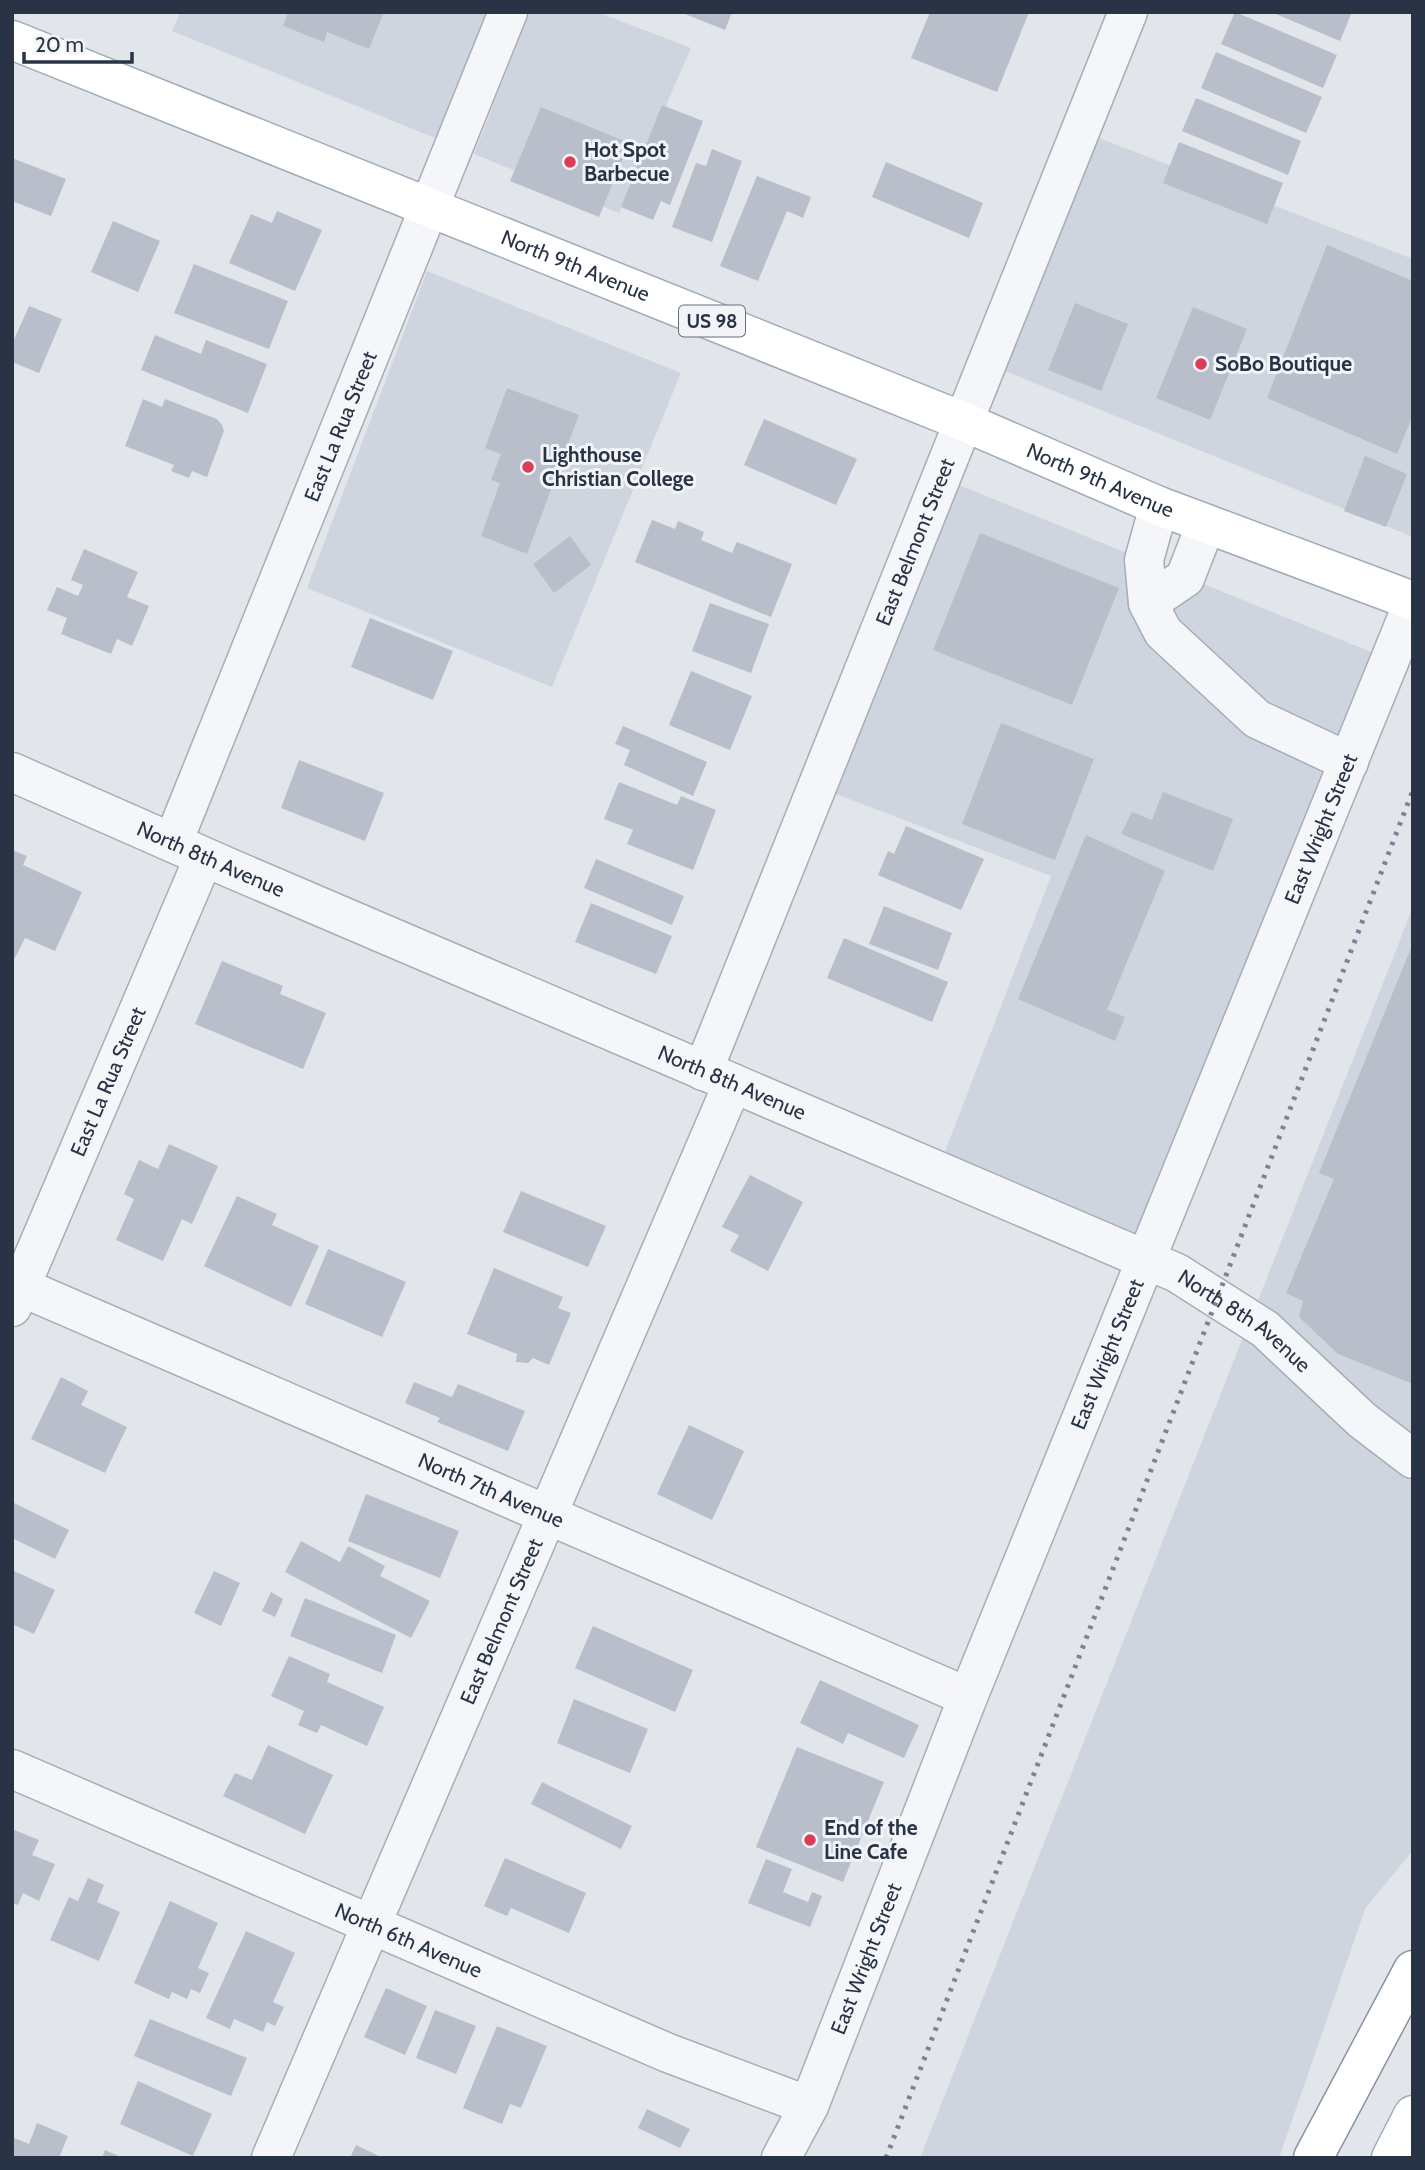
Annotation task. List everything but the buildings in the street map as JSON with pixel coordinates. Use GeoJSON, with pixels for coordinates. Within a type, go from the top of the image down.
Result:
{"type":"FeatureCollection","features":[{"type":"Feature","properties":{"kind":"main road","name":"North 9th Avenue"},"geometry":{"type":"LineString","coordinates":[[12,40],[962,421],[1159,506],[1413,602]]}},
{"type":"Feature","properties":{"kind":"main road"},"geometry":{"type":"LineString","coordinates":[[1313,2158],[1413,1970]]}},
{"type":"Feature","properties":{"kind":"main road"},"geometry":{"type":"LineString","coordinates":[[1391,2158],[1413,2115]]}},
{"type":"Feature","properties":{"kind":"street","name":"East La Rua Street"},"geometry":{"type":"LineString","coordinates":[[15,1292],[188,850],[429,208],[508,12]]}},
{"type":"Feature","properties":{"kind":"street","name":"East Belmont Street"},"geometry":{"type":"LineString","coordinates":[[271,2158],[547,1515],[718,1077],[962,421],[1128,12]]}},
{"type":"Feature","properties":{"kind":"street"},"geometry":{"type":"LineString","coordinates":[[1159,506],[1144,560],[1148,603],[1163,632],[1257,719],[1349,762]]}},
{"type":"Feature","properties":{"kind":"street"},"geometry":{"type":"LineString","coordinates":[[1148,603],[1185,578],[1206,524]]}},
{"type":"Feature","properties":{"kind":"street","name":"East Wright Street"},"geometry":{"type":"LineString","coordinates":[[781,2158],[808,2106],[968,1696],[1413,602]]}},
{"type":"Feature","properties":{"kind":"street","name":"North 8th Avenue"},"geometry":{"type":"LineString","coordinates":[[12,772],[188,850],[1177,1273],[1265,1329],[1362,1420],[1413,1459]]}},
{"type":"Feature","properties":{"kind":"street","name":"North 7th Avenue"},"geometry":{"type":"LineString","coordinates":[[15,1292],[547,1515],[968,1696]]}},
{"type":"Feature","properties":{"kind":"street","name":"North 6th Avenue"},"geometry":{"type":"LineString","coordinates":[[12,1769],[668,2053],[808,2106]]}},
{"type":"Feature","properties":{"kind":"street","name":"East Wright Street"},"geometry":{"type":"LineString","coordinates":[[805,2158],[808,2106]]}},
{"type":"Feature","properties":{"kind":"shaded area"},"geometry":{"type":"Polygon","coordinates":[[[180,12],[486,12],[435,138],[172,31],[180,12]]]}},
{"type":"Feature","properties":{"kind":"shaded area"},"geometry":{"type":"Polygon","coordinates":[[[530,12],[597,12],[691,48],[619,213],[474,154],[530,12]]]}},
{"type":"Feature","properties":{"kind":"shaded area"},"geometry":{"type":"Polygon","coordinates":[[[1099,138],[1413,259],[1413,537],[1005,371],[1099,138]]]}},
{"type":"Feature","properties":{"kind":"shaded area"},"geometry":{"type":"Polygon","coordinates":[[[427,271],[681,373],[552,687],[307,588],[427,271]]]}},
{"type":"Feature","properties":{"kind":"shaded area"},"geometry":{"type":"Polygon","coordinates":[[[959,485],[1371,652],[1135,1235],[944,1154],[1051,876],[836,794],[959,485]]]}},
{"type":"Feature","properties":{"kind":"shaded area"},"geometry":{"type":"Polygon","coordinates":[[[1413,907],[1413,1437],[1257,1303],[1413,907]]]}},
{"type":"Feature","properties":{"kind":"shaded area"},"geometry":{"type":"Polygon","coordinates":[[[1243,1337],[1349,1432],[1413,1481],[1413,1850],[1365,1909],[1279,2158],[920,2158],[1243,1337]]]}},
{"type":"Feature","properties":{"kind":"railway"},"geometry":{"type":"LineString","coordinates":[[886,2158],[1413,790]]}},
{"type":"Feature","properties":{"kind":"place","name":"Hot Spot Barbecue"},"geometry":{"type":"Point","coordinates":[570,162]}},
{"type":"Feature","properties":{"kind":"place","name":"SoBo Boutique"},"geometry":{"type":"Point","coordinates":[1201,364]}},
{"type":"Feature","properties":{"kind":"place","name":"Lighthouse Christian College"},"geometry":{"type":"Point","coordinates":[528,467]}},
{"type":"Feature","properties":{"kind":"place","name":"End of the Line Cafe"},"geometry":{"type":"Point","coordinates":[810,1840]}}]}
